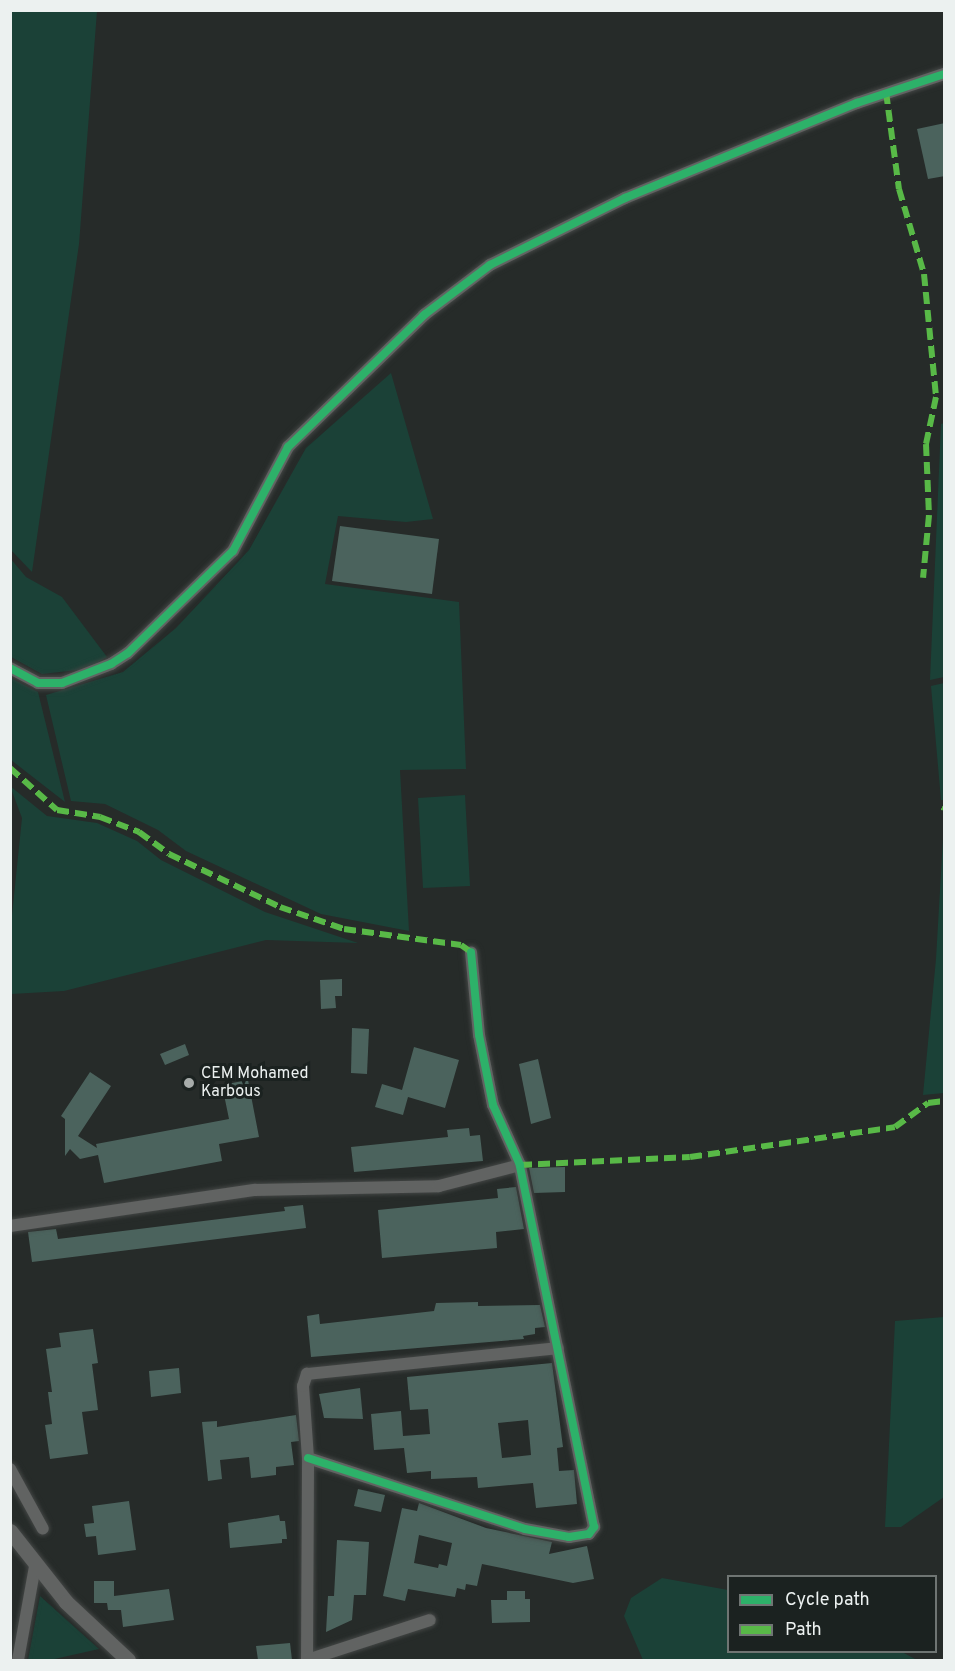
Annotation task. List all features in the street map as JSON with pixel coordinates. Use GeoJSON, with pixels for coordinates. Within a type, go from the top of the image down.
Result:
{"type":"FeatureCollection","features":[{"type":"Feature","properties":{"kind":"street"},"geometry":{"type":"LineString","coordinates":[[10,668],[38,683],[62,683],[111,664],[128,653],[232,551],[288,447],[424,315],[489,265],[625,198],[857,102],[945,74]]}},
{"type":"Feature","properties":{"kind":"street"},"geometry":{"type":"LineString","coordinates":[[308,1458],[525,1528],[569,1537],[590,1534],[594,1527],[520,1165],[494,1105],[479,1035],[471,952]]}},
{"type":"Feature","properties":{"kind":"street"},"geometry":{"type":"LineString","coordinates":[[10,1226],[255,1190],[439,1186],[520,1165]]}},
{"type":"Feature","properties":{"kind":"street"},"geometry":{"type":"LineString","coordinates":[[430,1620],[307,1660],[308,1458],[303,1386],[307,1374],[558,1348]]}},
{"type":"Feature","properties":{"kind":"street"},"geometry":{"type":"LineString","coordinates":[[10,1469],[43,1529]]}},
{"type":"Feature","properties":{"kind":"street"},"geometry":{"type":"LineString","coordinates":[[10,1531],[35,1566],[128,1660]]}},
{"type":"Feature","properties":{"kind":"street"},"geometry":{"type":"LineString","coordinates":[[18,1660],[35,1566]]}},
{"type":"Feature","properties":{"kind":"green space"},"geometry":{"type":"Polygon","coordinates":[[[11,10],[97,11],[79,244],[32,572],[10,549],[11,10]]]}},
{"type":"Feature","properties":{"kind":"green space"},"geometry":{"type":"Polygon","coordinates":[[[391,373],[433,519],[406,522],[338,516],[325,584],[459,602],[466,769],[400,770],[409,931],[321,914],[186,851],[158,830],[105,804],[71,801],[46,695],[123,672],[176,628],[249,550],[306,448],[391,373]]]}},
{"type":"Feature","properties":{"kind":"green space"},"geometry":{"type":"Polygon","coordinates":[[[944,423],[944,677],[930,680],[941,424],[944,423]]]}},
{"type":"Feature","properties":{"kind":"green space"},"geometry":{"type":"Polygon","coordinates":[[[10,558],[26,577],[62,597],[107,657],[87,669],[42,674],[11,657],[10,558]]]}},
{"type":"Feature","properties":{"kind":"green space"},"geometry":{"type":"Polygon","coordinates":[[[11,678],[38,692],[65,802],[11,760],[11,678]]]}},
{"type":"Feature","properties":{"kind":"green space"},"geometry":{"type":"Polygon","coordinates":[[[944,683],[944,800],[941,800],[931,686],[944,683]]]}},
{"type":"Feature","properties":{"kind":"green space"},"geometry":{"type":"Polygon","coordinates":[[[10,786],[47,816],[97,823],[137,841],[161,860],[265,912],[358,943],[266,940],[64,991],[11,994],[11,925],[22,818],[10,786]]]}},
{"type":"Feature","properties":{"kind":"green space"},"geometry":{"type":"Polygon","coordinates":[[[465,795],[470,886],[423,888],[418,798],[465,795]]]}},
{"type":"Feature","properties":{"kind":"green space"},"geometry":{"type":"Polygon","coordinates":[[[944,821],[944,1093],[923,1095],[936,959],[944,821]]]}},
{"type":"Feature","properties":{"kind":"green space"},"geometry":{"type":"Polygon","coordinates":[[[944,1317],[944,1497],[901,1527],[885,1527],[895,1321],[944,1317]]]}},
{"type":"Feature","properties":{"kind":"green space"},"geometry":{"type":"Polygon","coordinates":[[[662,1578],[727,1590],[727,1653],[904,1653],[917,1660],[643,1660],[624,1616],[631,1598],[662,1578]]]}},
{"type":"Feature","properties":{"kind":"green space"},"geometry":{"type":"Polygon","coordinates":[[[40,1596],[99,1649],[50,1660],[28,1660],[40,1596]]]}},
{"type":"Feature","properties":{"kind":"building"},"geometry":{"type":"Polygon","coordinates":[[[945,123],[945,176],[928,179],[917,129],[945,123]]]}},
{"type":"Feature","properties":{"kind":"building"},"geometry":{"type":"Polygon","coordinates":[[[340,526],[439,539],[432,594],[332,581],[340,526]]]}},
{"type":"Feature","properties":{"kind":"building"},"geometry":{"type":"Polygon","coordinates":[[[342,979],[342,996],[335,996],[336,1008],[321,1009],[320,980],[342,979]]]}},
{"type":"Feature","properties":{"kind":"building"},"geometry":{"type":"Polygon","coordinates":[[[352,1028],[369,1029],[367,1074],[351,1073],[352,1028]]]}},
{"type":"Feature","properties":{"kind":"building"},"geometry":{"type":"Polygon","coordinates":[[[185,1044],[189,1055],[165,1065],[160,1054],[185,1044]]]}},
{"type":"Feature","properties":{"kind":"building"},"geometry":{"type":"Polygon","coordinates":[[[414,1047],[459,1060],[445,1108],[408,1097],[403,1115],[375,1107],[382,1084],[402,1090],[414,1047]]]}},
{"type":"Feature","properties":{"kind":"building"},"geometry":{"type":"Polygon","coordinates":[[[538,1059],[551,1118],[531,1124],[519,1064],[538,1059]]]}},
{"type":"Feature","properties":{"kind":"building"},"geometry":{"type":"Polygon","coordinates":[[[90,1072],[111,1086],[78,1136],[97,1148],[96,1144],[229,1119],[222,1085],[248,1080],[259,1137],[219,1144],[222,1161],[104,1183],[98,1155],[80,1159],[70,1149],[65,1156],[65,1119],[61,1116],[90,1072]]]}},
{"type":"Feature","properties":{"kind":"building"},"geometry":{"type":"Polygon","coordinates":[[[469,1128],[470,1136],[480,1135],[483,1161],[354,1172],[351,1147],[448,1137],[447,1130],[469,1128]]]}},
{"type":"Feature","properties":{"kind":"building"},"geometry":{"type":"Polygon","coordinates":[[[565,1167],[565,1192],[534,1193],[529,1168],[565,1167]]]}},
{"type":"Feature","properties":{"kind":"building"},"geometry":{"type":"Polygon","coordinates":[[[516,1187],[524,1229],[496,1232],[497,1248],[382,1258],[378,1210],[498,1198],[497,1189],[516,1187]]]}},
{"type":"Feature","properties":{"kind":"building"},"geometry":{"type":"Polygon","coordinates":[[[303,1205],[306,1228],[32,1262],[28,1232],[56,1229],[58,1239],[285,1211],[284,1207],[303,1205]]]}},
{"type":"Feature","properties":{"kind":"building"},"geometry":{"type":"Polygon","coordinates":[[[478,1302],[478,1306],[540,1305],[545,1327],[535,1328],[535,1334],[523,1336],[524,1339],[311,1357],[307,1316],[319,1314],[320,1324],[434,1311],[436,1303],[478,1302]]]}},
{"type":"Feature","properties":{"kind":"building"},"geometry":{"type":"Polygon","coordinates":[[[93,1329],[98,1363],[92,1364],[98,1410],[82,1412],[88,1454],[50,1459],[45,1425],[52,1424],[48,1392],[52,1392],[46,1349],[61,1347],[59,1333],[93,1329]]]}},
{"type":"Feature","properties":{"kind":"building"},"geometry":{"type":"Polygon","coordinates":[[[552,1363],[563,1447],[557,1448],[559,1471],[574,1470],[577,1504],[536,1508],[533,1483],[478,1488],[477,1477],[431,1479],[431,1471],[407,1473],[404,1448],[374,1450],[371,1414],[401,1411],[403,1436],[430,1434],[428,1409],[410,1410],[407,1377],[552,1363]],[[528,1420],[498,1423],[502,1458],[531,1455],[528,1420]]]}},
{"type":"Feature","properties":{"kind":"building"},"geometry":{"type":"Polygon","coordinates":[[[179,1368],[181,1393],[151,1397],[149,1371],[179,1368]]]}},
{"type":"Feature","properties":{"kind":"building"},"geometry":{"type":"Polygon","coordinates":[[[360,1388],[363,1419],[324,1418],[319,1394],[360,1388]]]}},
{"type":"Feature","properties":{"kind":"building"},"geometry":{"type":"Polygon","coordinates":[[[296,1415],[299,1441],[291,1442],[294,1465],[276,1467],[276,1475],[251,1478],[249,1457],[220,1460],[222,1479],[208,1481],[202,1422],[217,1421],[217,1427],[296,1415]]]}},
{"type":"Feature","properties":{"kind":"building"},"geometry":{"type":"Polygon","coordinates":[[[358,1489],[385,1495],[381,1512],[354,1506],[358,1489]]]}},
{"type":"Feature","properties":{"kind":"building"},"geometry":{"type":"Polygon","coordinates":[[[129,1501],[136,1550],[98,1555],[96,1536],[86,1537],[84,1524],[94,1523],[92,1506],[129,1501]]]}},
{"type":"Feature","properties":{"kind":"building"},"geometry":{"type":"Polygon","coordinates":[[[419,1503],[486,1528],[552,1542],[549,1554],[587,1546],[594,1579],[573,1583],[482,1564],[477,1586],[466,1584],[465,1590],[457,1588],[455,1597],[408,1589],[405,1601],[383,1596],[402,1508],[417,1511],[419,1503]],[[419,1535],[414,1563],[438,1568],[439,1564],[447,1566],[452,1543],[419,1535]]]}},
{"type":"Feature","properties":{"kind":"building"},"geometry":{"type":"Polygon","coordinates":[[[279,1515],[280,1521],[285,1521],[287,1539],[282,1539],[282,1543],[230,1548],[228,1523],[279,1515]]]}},
{"type":"Feature","properties":{"kind":"building"},"geometry":{"type":"Polygon","coordinates":[[[337,1540],[369,1542],[366,1595],[354,1595],[352,1620],[326,1632],[328,1596],[334,1596],[337,1540]]]}},
{"type":"Feature","properties":{"kind":"building"},"geometry":{"type":"Polygon","coordinates":[[[94,1581],[114,1581],[114,1596],[169,1589],[174,1620],[123,1627],[121,1610],[108,1610],[107,1603],[94,1603],[94,1581]]]}},
{"type":"Feature","properties":{"kind":"building"},"geometry":{"type":"Polygon","coordinates":[[[507,1591],[525,1591],[525,1599],[530,1599],[530,1622],[492,1623],[491,1600],[507,1600],[507,1591]]]}},
{"type":"Feature","properties":{"kind":"building"},"geometry":{"type":"Polygon","coordinates":[[[290,1643],[292,1660],[258,1660],[256,1646],[290,1643]]]}},
{"type":"Feature","properties":{"kind":"marked path"},"geometry":{"type":"LineString","coordinates":[[886,92],[899,189],[924,274],[936,397],[926,444],[929,515],[923,578]]}},
{"type":"Feature","properties":{"kind":"marked path"},"geometry":{"type":"LineString","coordinates":[[10,768],[57,810],[100,817],[139,832],[169,854],[280,907],[344,929],[461,945],[471,952]]}},
{"type":"Feature","properties":{"kind":"marked path"},"geometry":{"type":"LineString","coordinates":[[520,1165],[690,1157],[895,1127],[928,1103],[944,1101]]}},
{"type":"Feature","properties":{"kind":"cycle path"},"geometry":{"type":"LineString","coordinates":[[10,668],[38,683],[62,683],[111,664],[128,653],[233,551],[288,447],[424,315],[490,265],[625,198],[857,103],[944,74]]}},
{"type":"Feature","properties":{"kind":"cycle path"},"geometry":{"type":"LineString","coordinates":[[308,1458],[525,1529],[569,1537],[589,1534],[594,1527],[520,1165],[493,1105],[479,1035],[471,952]]}},
{"type":"Feature","properties":{"kind":"place","name":"CEM Mohamed Karbous"},"geometry":{"type":"Point","coordinates":[189,1083]}}]}
